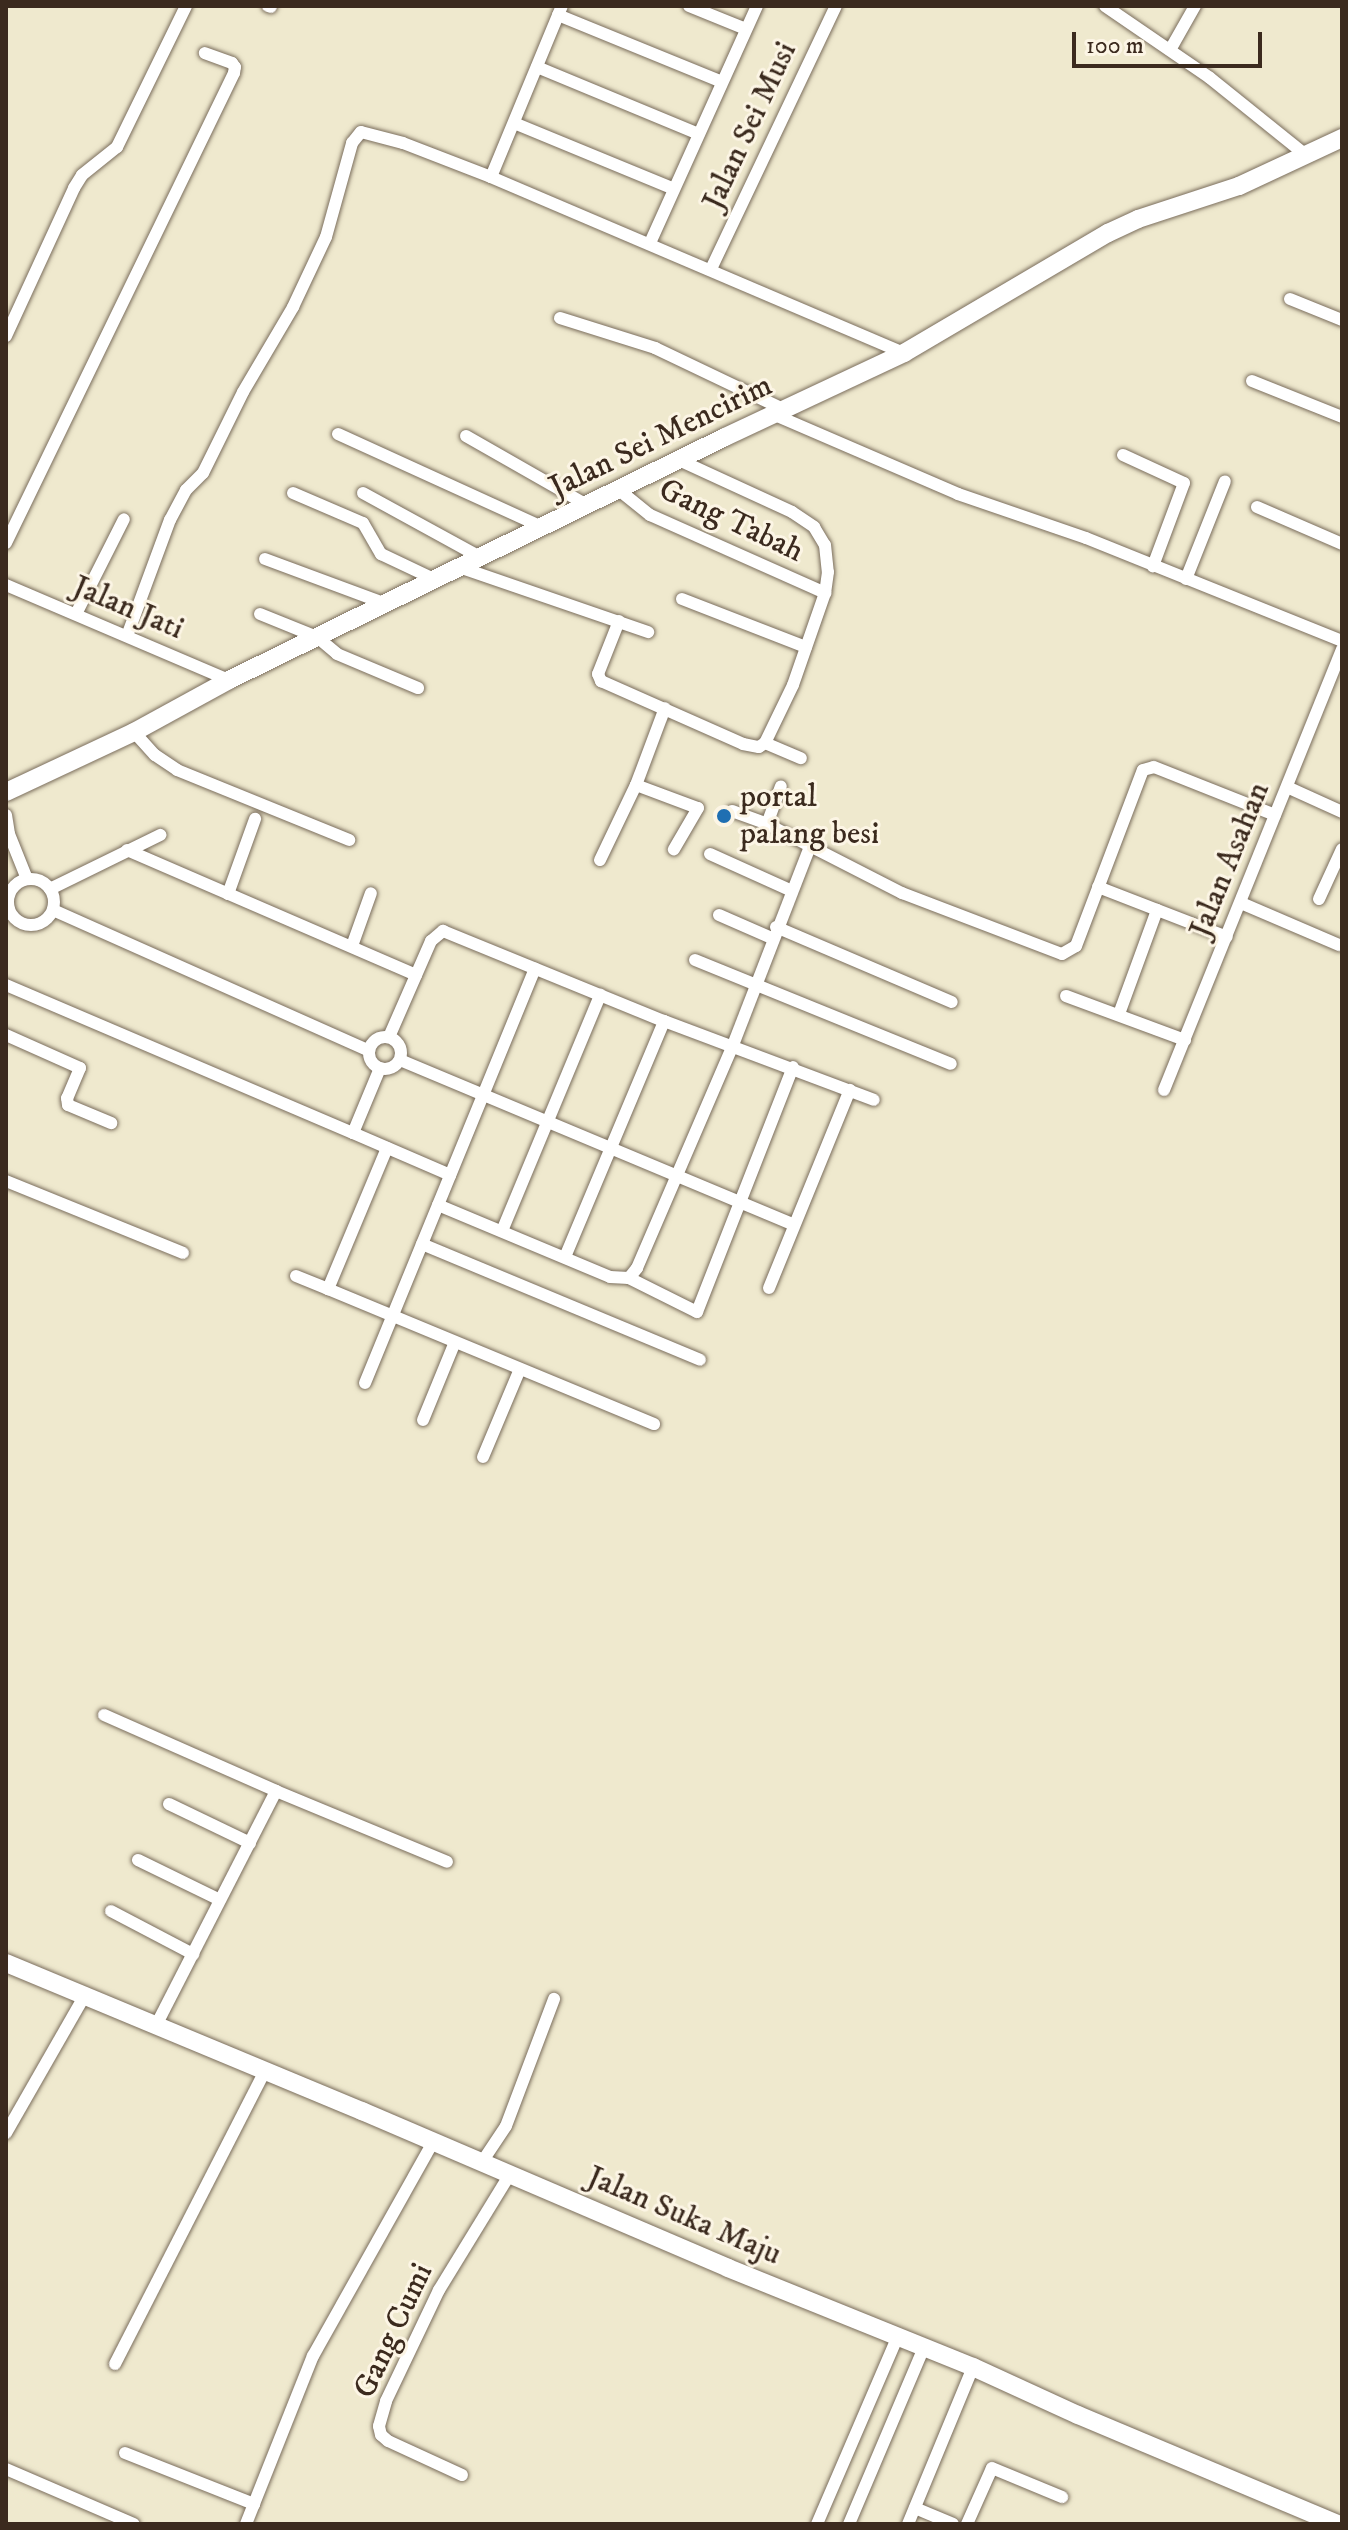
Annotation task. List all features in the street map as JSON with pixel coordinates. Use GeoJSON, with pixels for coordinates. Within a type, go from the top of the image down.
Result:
{"type":"FeatureCollection","features":[{"type":"Feature","properties":{"kind":"street"},"geometry":{"type":"LineString","coordinates":[[6,336],[74,188],[82,175],[117,147],[186,6]]}},
{"type":"Feature","properties":{"kind":"street"},"geometry":{"type":"LineString","coordinates":[[689,6],[746,29]]}},
{"type":"Feature","properties":{"kind":"street"},"geometry":{"type":"LineString","coordinates":[[650,243],[672,188],[757,6]]}},
{"type":"Feature","properties":{"kind":"street","name":"Jalan Sei Musi"},"geometry":{"type":"LineString","coordinates":[[711,269],[836,6]]}},
{"type":"Feature","properties":{"kind":"street"},"geometry":{"type":"LineString","coordinates":[[1170,50],[1195,6]]}},
{"type":"Feature","properties":{"kind":"street"},"geometry":{"type":"LineString","coordinates":[[1113,8],[1307,156]]}},
{"type":"Feature","properties":{"kind":"street"},"geometry":{"type":"LineString","coordinates":[[491,177],[560,10],[722,82]]}},
{"type":"Feature","properties":{"kind":"street"},"geometry":{"type":"LineString","coordinates":[[6,543],[234,73],[232,63],[205,53]]}},
{"type":"Feature","properties":{"kind":"street"},"geometry":{"type":"LineString","coordinates":[[537,67],[699,134]]}},
{"type":"Feature","properties":{"kind":"street"},"geometry":{"type":"LineString","coordinates":[[514,123],[672,188]]}},
{"type":"Feature","properties":{"kind":"street"},"geometry":{"type":"LineString","coordinates":[[127,636],[170,520],[186,490],[203,473],[243,392],[293,307],[326,237],[336,190],[355,137],[361,132],[377,134],[491,177],[904,353]]}},
{"type":"Feature","properties":{"kind":"street","name":"Jalan Sei Mencirim"},"geometry":{"type":"LineString","coordinates":[[6,792],[134,732],[229,680],[480,557],[904,353],[1108,233],[1138,219],[1239,186],[1342,138]]}},
{"type":"Feature","properties":{"kind":"street"},"geometry":{"type":"LineString","coordinates":[[1290,299],[1342,320]]}},
{"type":"Feature","properties":{"kind":"street"},"geometry":{"type":"LineString","coordinates":[[560,318],[655,348],[780,413],[915,477],[1342,641]]}},
{"type":"Feature","properties":{"kind":"street"},"geometry":{"type":"LineString","coordinates":[[1252,381],[1342,417]]}},
{"type":"Feature","properties":{"kind":"street"},"geometry":{"type":"LineString","coordinates":[[338,434],[542,527]]}},
{"type":"Feature","properties":{"kind":"street"},"geometry":{"type":"LineString","coordinates":[[466,436],[587,505]]}},
{"type":"Feature","properties":{"kind":"street"},"geometry":{"type":"LineString","coordinates":[[1123,455],[1184,483],[1153,566]]}},
{"type":"Feature","properties":{"kind":"street"},"geometry":{"type":"LineString","coordinates":[[619,621],[598,678],[743,744],[759,747],[765,743],[793,685],[825,593],[828,554],[814,527],[779,506],[679,460]]}},
{"type":"Feature","properties":{"kind":"street"},"geometry":{"type":"LineString","coordinates":[[1186,579],[1225,481]]}},
{"type":"Feature","properties":{"kind":"street","name":"Gang Tabah"},"geometry":{"type":"LineString","coordinates":[[619,490],[650,515],[825,593]]}},
{"type":"Feature","properties":{"kind":"street"},"geometry":{"type":"LineString","coordinates":[[293,493],[363,523],[381,554],[436,580]]}},
{"type":"Feature","properties":{"kind":"street"},"geometry":{"type":"LineString","coordinates":[[363,493],[480,557]]}},
{"type":"Feature","properties":{"kind":"street"},"geometry":{"type":"LineString","coordinates":[[1257,507],[1342,544]]}},
{"type":"Feature","properties":{"kind":"street"},"geometry":{"type":"LineString","coordinates":[[76,614],[124,519]]}},
{"type":"Feature","properties":{"kind":"street"},"geometry":{"type":"LineString","coordinates":[[265,559],[387,604]]}},
{"type":"Feature","properties":{"kind":"street"},"geometry":{"type":"LineString","coordinates":[[462,568],[648,632]]}},
{"type":"Feature","properties":{"kind":"street","name":"Jalan Jati"},"geometry":{"type":"LineString","coordinates":[[6,585],[229,680]]}},
{"type":"Feature","properties":{"kind":"street"},"geometry":{"type":"LineString","coordinates":[[682,599],[806,647]]}},
{"type":"Feature","properties":{"kind":"street"},"geometry":{"type":"LineString","coordinates":[[260,614],[317,637],[337,654],[418,688]]}},
{"type":"Feature","properties":{"kind":"street","name":"Jalan Asahan"},"geometry":{"type":"LineString","coordinates":[[1164,1090],[1342,649]]}},
{"type":"Feature","properties":{"kind":"street"},"geometry":{"type":"LineString","coordinates":[[600,860],[636,785],[665,708]]}},
{"type":"Feature","properties":{"kind":"street"},"geometry":{"type":"LineString","coordinates":[[134,732],[155,755],[177,770],[349,840]]}},
{"type":"Feature","properties":{"kind":"street"},"geometry":{"type":"LineString","coordinates":[[765,743],[801,758]]}},
{"type":"Feature","properties":{"kind":"street"},"geometry":{"type":"LineString","coordinates":[[732,811],[767,824],[902,893],[1062,954],[1076,946],[1138,777],[1148,767],[1275,815]]}},
{"type":"Feature","properties":{"kind":"street"},"geometry":{"type":"LineString","coordinates":[[636,785],[698,808],[674,849]]}},
{"type":"Feature","properties":{"kind":"street"},"geometry":{"type":"LineString","coordinates":[[767,824],[781,786]]}},
{"type":"Feature","properties":{"kind":"street"},"geometry":{"type":"LineString","coordinates":[[1287,787],[1342,812]]}},
{"type":"Feature","properties":{"kind":"street"},"geometry":{"type":"LineString","coordinates":[[6,815],[7,835],[27,879]]}},
{"type":"Feature","properties":{"kind":"street"},"geometry":{"type":"LineString","coordinates":[[228,894],[255,819]]}},
{"type":"Feature","properties":{"kind":"street"},"geometry":{"type":"LineString","coordinates":[[50,889],[160,835]]}},
{"type":"Feature","properties":{"kind":"street"},"geometry":{"type":"LineString","coordinates":[[629,1278],[637,1268],[733,1045],[774,932],[810,846]]}},
{"type":"Feature","properties":{"kind":"street"},"geometry":{"type":"LineString","coordinates":[[1319,899],[1342,849]]}},
{"type":"Feature","properties":{"kind":"street"},"geometry":{"type":"LineString","coordinates":[[127,850],[416,975]]}},
{"type":"Feature","properties":{"kind":"street"},"geometry":{"type":"LineString","coordinates":[[710,854],[792,891]]}},
{"type":"Feature","properties":{"kind":"street"},"geometry":{"type":"LineString","coordinates":[[27,879],[39,880],[50,889],[53,910],[43,922],[27,925],[8,911],[7,892],[27,879]]}},
{"type":"Feature","properties":{"kind":"street"},"geometry":{"type":"LineString","coordinates":[[1098,887],[1227,937]]}},
{"type":"Feature","properties":{"kind":"street"},"geometry":{"type":"LineString","coordinates":[[352,946],[371,893]]}},
{"type":"Feature","properties":{"kind":"street"},"geometry":{"type":"LineString","coordinates":[[1241,903],[1339,945]]}},
{"type":"Feature","properties":{"kind":"street"},"geometry":{"type":"LineString","coordinates":[[53,910],[369,1051],[372,1061],[380,1068],[390,1068],[400,1060],[401,1047],[389,1037],[378,1038],[369,1051]]}},
{"type":"Feature","properties":{"kind":"street"},"geometry":{"type":"LineString","coordinates":[[1119,1014],[1157,910]]}},
{"type":"Feature","properties":{"kind":"street"},"geometry":{"type":"LineString","coordinates":[[719,915],[774,932],[952,1002]]}},
{"type":"Feature","properties":{"kind":"street"},"geometry":{"type":"LineString","coordinates":[[389,1037],[431,941],[443,931],[664,1021],[874,1100]]}},
{"type":"Feature","properties":{"kind":"street"},"geometry":{"type":"LineString","coordinates":[[695,960],[951,1064]]}},
{"type":"Feature","properties":{"kind":"street"},"geometry":{"type":"LineString","coordinates":[[365,1383],[535,968]]}},
{"type":"Feature","properties":{"kind":"street"},"geometry":{"type":"LineString","coordinates":[[6,985],[450,1175]]}},
{"type":"Feature","properties":{"kind":"street"},"geometry":{"type":"LineString","coordinates":[[502,1231],[600,995]]}},
{"type":"Feature","properties":{"kind":"street"},"geometry":{"type":"LineString","coordinates":[[1066,996],[1185,1040]]}},
{"type":"Feature","properties":{"kind":"street"},"geometry":{"type":"LineString","coordinates":[[565,1257],[664,1021]]}},
{"type":"Feature","properties":{"kind":"street"},"geometry":{"type":"LineString","coordinates":[[6,1035],[80,1068],[67,1098],[68,1105],[111,1123]]}},
{"type":"Feature","properties":{"kind":"street"},"geometry":{"type":"LineString","coordinates":[[400,1060],[793,1224]]}},
{"type":"Feature","properties":{"kind":"street"},"geometry":{"type":"LineString","coordinates":[[438,1205],[610,1277],[629,1278],[693,1312],[700,1311],[793,1067]]}},
{"type":"Feature","properties":{"kind":"street"},"geometry":{"type":"LineString","coordinates":[[353,1133],[380,1068]]}},
{"type":"Feature","properties":{"kind":"street"},"geometry":{"type":"LineString","coordinates":[[769,1288],[850,1090]]}},
{"type":"Feature","properties":{"kind":"street"},"geometry":{"type":"LineString","coordinates":[[328,1289],[387,1148]]}},
{"type":"Feature","properties":{"kind":"street"},"geometry":{"type":"LineString","coordinates":[[6,1181],[183,1253]]}},
{"type":"Feature","properties":{"kind":"street"},"geometry":{"type":"LineString","coordinates":[[422,1244],[700,1360]]}},
{"type":"Feature","properties":{"kind":"street"},"geometry":{"type":"LineString","coordinates":[[296,1276],[654,1424]]}},
{"type":"Feature","properties":{"kind":"street"},"geometry":{"type":"LineString","coordinates":[[423,1420],[455,1342]]}},
{"type":"Feature","properties":{"kind":"street"},"geometry":{"type":"LineString","coordinates":[[483,1457],[520,1369]]}},
{"type":"Feature","properties":{"kind":"street"},"geometry":{"type":"LineString","coordinates":[[104,1715],[447,1862]]}},
{"type":"Feature","properties":{"kind":"street"},"geometry":{"type":"LineString","coordinates":[[156,2025],[276,1791]]}},
{"type":"Feature","properties":{"kind":"street"},"geometry":{"type":"LineString","coordinates":[[169,1804],[250,1843]]}},
{"type":"Feature","properties":{"kind":"street"},"geometry":{"type":"LineString","coordinates":[[138,1860],[220,1900]]}},
{"type":"Feature","properties":{"kind":"street"},"geometry":{"type":"LineString","coordinates":[[111,1911],[193,1954]]}},
{"type":"Feature","properties":{"kind":"street","name":"Jalan Suka Maju"},"geometry":{"type":"LineString","coordinates":[[6,1963],[728,2268],[973,2367],[1337,2524]]}},
{"type":"Feature","properties":{"kind":"street"},"geometry":{"type":"LineString","coordinates":[[6,2133],[85,1995]]}},
{"type":"Feature","properties":{"kind":"street"},"geometry":{"type":"LineString","coordinates":[[482,2162],[506,2126],[554,1999]]}},
{"type":"Feature","properties":{"kind":"street"},"geometry":{"type":"LineString","coordinates":[[115,2364],[265,2071]]}},
{"type":"Feature","properties":{"kind":"street"},"geometry":{"type":"LineString","coordinates":[[246,2524],[313,2356],[433,2142]]}},
{"type":"Feature","properties":{"kind":"street","name":"Gang Cumi"},"geometry":{"type":"LineString","coordinates":[[462,2475],[388,2441],[381,2435],[379,2426],[386,2401],[439,2290],[510,2174]]}},
{"type":"Feature","properties":{"kind":"street"},"geometry":{"type":"LineString","coordinates":[[817,2524],[898,2336]]}},
{"type":"Feature","properties":{"kind":"street"},"geometry":{"type":"LineString","coordinates":[[849,2524],[924,2347]]}},
{"type":"Feature","properties":{"kind":"street"},"geometry":{"type":"LineString","coordinates":[[908,2524],[973,2367]]}},
{"type":"Feature","properties":{"kind":"street"},"geometry":{"type":"LineString","coordinates":[[125,2453],[254,2504]]}},
{"type":"Feature","properties":{"kind":"street"},"geometry":{"type":"LineString","coordinates":[[967,2524],[992,2468],[1062,2497]]}},
{"type":"Feature","properties":{"kind":"street"},"geometry":{"type":"LineString","coordinates":[[6,2469],[134,2524]]}},
{"type":"Feature","properties":{"kind":"street"},"geometry":{"type":"LineString","coordinates":[[915,2508],[953,2524]]}},
{"type":"Feature","properties":{"kind":"place","name":"portal palang besi"},"geometry":{"type":"Point","coordinates":[724,816]}}]}
